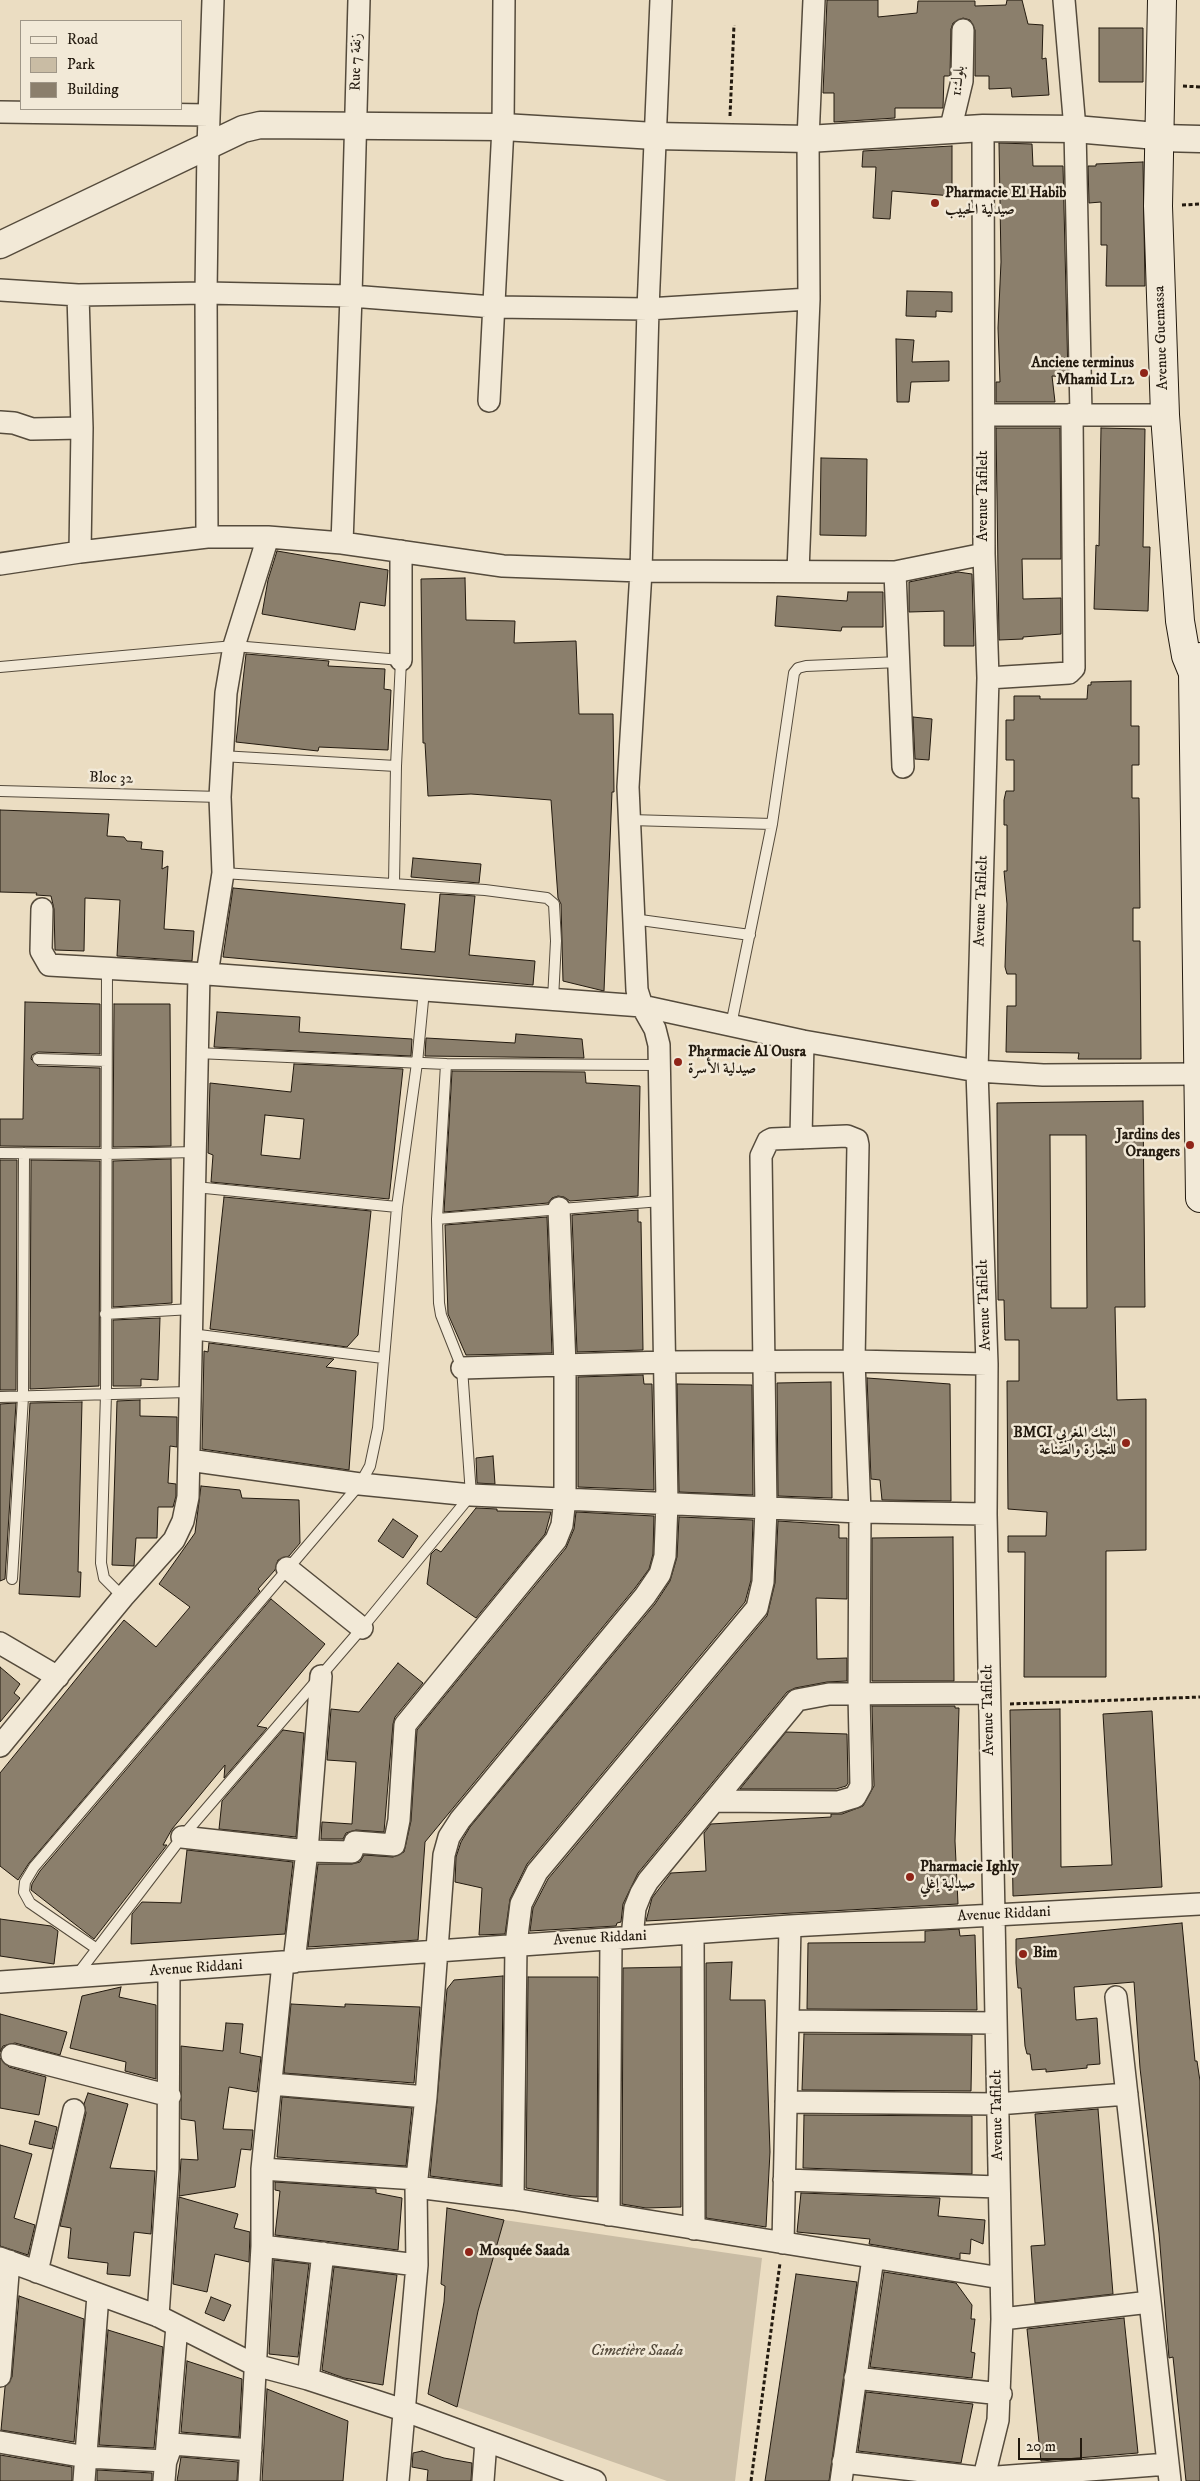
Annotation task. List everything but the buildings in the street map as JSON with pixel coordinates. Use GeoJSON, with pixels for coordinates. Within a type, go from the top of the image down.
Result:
{"type":"FeatureCollection","features":[{"type":"Feature","properties":{"kind":"main road","name":"Avenue Guemassa"},"geometry":{"type":"LineString","coordinates":[[1162,0],[1158,216],[1165,415],[1180,621],[1186,656],[1197,665],[1200,1198]]}},
{"type":"Feature","properties":{"kind":"street"},"geometry":{"type":"LineString","coordinates":[[207,537],[206,293],[213,0]]}},
{"type":"Feature","properties":{"kind":"street","name":"Rue 7 زنقة"},"geometry":{"type":"LineString","coordinates":[[342,543],[359,0]]}},
{"type":"Feature","properties":{"kind":"street"},"geometry":{"type":"LineString","coordinates":[[489,402],[502,127],[504,0]]}},
{"type":"Feature","properties":{"kind":"street"},"geometry":{"type":"LineString","coordinates":[[398,2481],[403,2410],[418,2265],[416,2183],[426,2097],[435,1951],[444,1855],[449,1837],[460,1820],[645,1596],[660,1574],[665,1556],[667,1502],[659,1045],[655,1029],[642,1006],[637,990],[634,966],[629,749],[641,571],[648,309],[661,0]]}},
{"type":"Feature","properties":{"kind":"street"},"geometry":{"type":"LineString","coordinates":[[798,571],[809,299],[808,139],[814,0]]}},
{"type":"Feature","properties":{"kind":"street"},"geometry":{"type":"LineString","coordinates":[[988,678],[1069,673],[1074,668],[1077,414],[1075,128],[1064,0]]}},
{"type":"Feature","properties":{"kind":"street","name":"بلوك:1"},"geometry":{"type":"LineString","coordinates":[[950,131],[962,80],[963,30]]}},
{"type":"Feature","properties":{"kind":"street"},"geometry":{"type":"LineString","coordinates":[[0,112],[209,116]]}},
{"type":"Feature","properties":{"kind":"street"},"geometry":{"type":"LineString","coordinates":[[0,245],[243,129],[260,126],[356,124],[502,127],[655,136],[808,139],[983,128],[1075,128],[1160,138],[1200,139]]}},
{"type":"Feature","properties":{"kind":"street","name":"Avenue Tafilelt"},"geometry":{"type":"LineString","coordinates":[[983,128],[984,554],[988,678],[977,1071],[986,1364],[989,1698],[1002,2319],[1001,2394],[998,2420],[983,2480]]}},
{"type":"Feature","properties":{"kind":"street"},"geometry":{"type":"LineString","coordinates":[[0,290],[78,295],[206,293],[351,296],[493,307],[648,309],[809,299]]}},
{"type":"Feature","properties":{"kind":"street"},"geometry":{"type":"LineString","coordinates":[[78,295],[82,428],[80,552]]}},
{"type":"Feature","properties":{"kind":"street"},"geometry":{"type":"LineString","coordinates":[[984,415],[1165,415]]}},
{"type":"Feature","properties":{"kind":"street"},"geometry":{"type":"LineString","coordinates":[[0,422],[14,423],[32,429],[82,428]]}},
{"type":"Feature","properties":{"kind":"street"},"geometry":{"type":"LineString","coordinates":[[0,564],[80,552],[207,537],[268,538],[342,543],[503,566],[641,571],[895,572],[984,554]]}},
{"type":"Feature","properties":{"kind":"street"},"geometry":{"type":"LineString","coordinates":[[0,1746],[123,1597],[174,1540],[180,1527],[188,1497],[197,1053],[203,974],[223,872],[220,798],[226,693],[234,646],[268,538]]}},
{"type":"Feature","properties":{"kind":"street"},"geometry":{"type":"LineString","coordinates":[[401,551],[401,660]]}},
{"type":"Feature","properties":{"kind":"street"},"geometry":{"type":"LineString","coordinates":[[895,572],[904,767]]}},
{"type":"Feature","properties":{"kind":"street"},"geometry":{"type":"LineString","coordinates":[[42,910],[41,951],[49,965],[203,974],[642,1006],[803,1041],[977,1071],[1198,1086]]}},
{"type":"Feature","properties":{"kind":"street"},"geometry":{"type":"LineString","coordinates":[[801,1138],[803,1041]]}},
{"type":"Feature","properties":{"kind":"street"},"geometry":{"type":"LineString","coordinates":[[513,2199],[516,1944],[521,1904],[538,1872],[757,1608],[763,1582],[766,1509],[761,1156],[768,1141],[847,1136],[857,1140],[858,1146],[854,1361],[860,1512],[859,1693],[861,1786],[855,1797],[838,1802],[715,1801]]}},
{"type":"Feature","properties":{"kind":"street"},"geometry":{"type":"LineString","coordinates":[[182,1837],[307,1851],[352,1852],[355,1842],[394,1845],[399,1820],[405,1725],[556,1540],[562,1525],[565,1498],[565,1366],[559,1208]]}},
{"type":"Feature","properties":{"kind":"street"},"geometry":{"type":"LineString","coordinates":[[462,1368],[664,1362],[854,1361],[986,1364]]}},
{"type":"Feature","properties":{"kind":"street"},"geometry":{"type":"LineString","coordinates":[[189,1460],[360,1484],[471,1495],[667,1502],[766,1509],[986,1514]]}},
{"type":"Feature","properties":{"kind":"street"},"geometry":{"type":"LineString","coordinates":[[287,1568],[362,1628]]}},
{"type":"Feature","properties":{"kind":"street"},"geometry":{"type":"LineString","coordinates":[[0,1643],[58,1678]]}},
{"type":"Feature","properties":{"kind":"street"},"geometry":{"type":"LineString","coordinates":[[249,2481],[262,2246],[262,2169],[271,2084],[288,1962],[307,1851],[321,1676]]}},
{"type":"Feature","properties":{"kind":"street"},"geometry":{"type":"LineString","coordinates":[[632,1937],[640,1893],[797,1700],[815,1696],[859,1693],[989,1698]]}},
{"type":"Feature","properties":{"kind":"street","name":"Avenue Riddani"},"geometry":{"type":"LineString","coordinates":[[0,1982],[170,1972],[516,1944],[693,1934],[790,1926],[1200,1904]]}},
{"type":"Feature","properties":{"kind":"street"},"geometry":{"type":"LineString","coordinates":[[783,2243],[790,1926]]}},
{"type":"Feature","properties":{"kind":"street"},"geometry":{"type":"LineString","coordinates":[[693,1934],[694,2229]]}},
{"type":"Feature","properties":{"kind":"street"},"geometry":{"type":"LineString","coordinates":[[609,2215],[612,1939]]}},
{"type":"Feature","properties":{"kind":"street"},"geometry":{"type":"LineString","coordinates":[[158,2316],[170,2096],[170,1972]]}},
{"type":"Feature","properties":{"kind":"street"},"geometry":{"type":"LineString","coordinates":[[873,2258],[842,2472],[983,2480],[1169,2472],[1116,1997]]}},
{"type":"Feature","properties":{"kind":"street"},"geometry":{"type":"LineString","coordinates":[[788,2021],[996,2024]]}},
{"type":"Feature","properties":{"kind":"street"},"geometry":{"type":"LineString","coordinates":[[12,2055],[170,2096]]}},
{"type":"Feature","properties":{"kind":"street"},"geometry":{"type":"LineString","coordinates":[[271,2084],[426,2097]]}},
{"type":"Feature","properties":{"kind":"street"},"geometry":{"type":"LineString","coordinates":[[786,2102],[998,2104],[1127,2094]]}},
{"type":"Feature","properties":{"kind":"street"},"geometry":{"type":"LineString","coordinates":[[37,2272],[74,2110]]}},
{"type":"Feature","properties":{"kind":"street"},"geometry":{"type":"LineString","coordinates":[[262,2169],[416,2183],[1001,2278]]}},
{"type":"Feature","properties":{"kind":"street"},"geometry":{"type":"LineString","coordinates":[[784,2180],[999,2187]]}},
{"type":"Feature","properties":{"kind":"street"},"geometry":{"type":"LineString","coordinates":[[262,2246],[418,2265]]}},
{"type":"Feature","properties":{"kind":"street"},"geometry":{"type":"LineString","coordinates":[[308,2378],[323,2253]]}},
{"type":"Feature","properties":{"kind":"street"},"geometry":{"type":"LineString","coordinates":[[0,2376],[4,2260],[158,2316],[255,2365],[308,2378],[403,2410],[591,2480]]}},
{"type":"Feature","properties":{"kind":"street"},"geometry":{"type":"LineString","coordinates":[[84,2481],[98,2295]]}},
{"type":"Feature","properties":{"kind":"street"},"geometry":{"type":"LineString","coordinates":[[1002,2319],[1150,2302]]}},
{"type":"Feature","properties":{"kind":"street"},"geometry":{"type":"LineString","coordinates":[[165,2471],[177,2326]]}},
{"type":"Feature","properties":{"kind":"street"},"geometry":{"type":"LineString","coordinates":[[855,2378],[1001,2394]]}},
{"type":"Feature","properties":{"kind":"street"},"geometry":{"type":"LineString","coordinates":[[0,2442],[165,2471]]}},
{"type":"Feature","properties":{"kind":"street"},"geometry":{"type":"LineString","coordinates":[[483,2481],[486,2442]]}},
{"type":"Feature","properties":{"kind":"street"},"geometry":{"type":"LineString","coordinates":[[165,2471],[172,2444],[251,2450]]}},
{"type":"Feature","properties":{"kind":"lane"},"geometry":{"type":"LineString","coordinates":[[0,667],[234,646],[401,660],[396,766],[394,883]]}},
{"type":"Feature","properties":{"kind":"lane"},"geometry":{"type":"LineString","coordinates":[[731,1025],[772,824],[794,673],[798,668],[806,666],[899,662]]}},
{"type":"Feature","properties":{"kind":"lane"},"geometry":{"type":"LineString","coordinates":[[221,756],[396,766]]}},
{"type":"Feature","properties":{"kind":"lane","name":"Bloc 32"},"geometry":{"type":"LineString","coordinates":[[0,791],[220,798]]}},
{"type":"Feature","properties":{"kind":"lane"},"geometry":{"type":"LineString","coordinates":[[630,820],[772,824]]}},
{"type":"Feature","properties":{"kind":"lane"},"geometry":{"type":"LineString","coordinates":[[223,872],[485,890],[551,899],[554,904],[556,941],[553,999]]}},
{"type":"Feature","properties":{"kind":"lane"},"geometry":{"type":"LineString","coordinates":[[633,919],[750,935]]}},
{"type":"Feature","properties":{"kind":"lane"},"geometry":{"type":"LineString","coordinates":[[107,968],[106,1394],[101,1572],[123,1597]]}},
{"type":"Feature","properties":{"kind":"lane"},"geometry":{"type":"LineString","coordinates":[[97,1949],[30,1903],[24,1892],[25,1882],[40,1860],[360,1484],[370,1466],[375,1449],[397,1207],[417,1063],[424,990]]}},
{"type":"Feature","properties":{"kind":"lane"},"geometry":{"type":"LineString","coordinates":[[197,1053],[446,1064],[659,1065]]}},
{"type":"Feature","properties":{"kind":"lane"},"geometry":{"type":"LineString","coordinates":[[38,1059],[106,1060]]}},
{"type":"Feature","properties":{"kind":"lane"},"geometry":{"type":"LineString","coordinates":[[77,1976],[182,1837],[362,1628],[471,1495],[462,1368],[440,1309],[437,1219],[446,1064]]}},
{"type":"Feature","properties":{"kind":"lane"},"geometry":{"type":"LineString","coordinates":[[0,1152],[106,1154],[196,1152]]}},
{"type":"Feature","properties":{"kind":"lane"},"geometry":{"type":"LineString","coordinates":[[12,1579],[23,1397],[24,1153]]}},
{"type":"Feature","properties":{"kind":"lane"},"geometry":{"type":"LineString","coordinates":[[195,1187],[397,1207]]}},
{"type":"Feature","properties":{"kind":"lane"},"geometry":{"type":"LineString","coordinates":[[437,1219],[661,1201]]}},
{"type":"Feature","properties":{"kind":"lane"},"geometry":{"type":"LineString","coordinates":[[105,1314],[192,1309]]}},
{"type":"Feature","properties":{"kind":"lane"},"geometry":{"type":"LineString","coordinates":[[191,1334],[383,1358]]}},
{"type":"Feature","properties":{"kind":"lane"},"geometry":{"type":"LineString","coordinates":[[0,1397],[189,1392]]}},
{"type":"Feature","properties":{"kind":"path"},"geometry":{"type":"LineString","coordinates":[[730,137],[734,25]]}},
{"type":"Feature","properties":{"kind":"path"},"geometry":{"type":"LineString","coordinates":[[989,1698],[1200,1697]]}},
{"type":"Feature","properties":{"kind":"path"},"geometry":{"type":"LineString","coordinates":[[751,2481],[783,2243]]}},
{"type":"Feature","properties":{"kind":"green space","name":"Cimetière Saada"},"geometry":{"type":"Polygon","coordinates":[[[504,2220],[762,2258],[735,2481],[667,2481],[457,2407],[478,2311],[504,2220]]]}},
{"type":"Feature","properties":{"kind":"place","name":"Pharmacie El Habib صيدلية الحبيب"},"geometry":{"type":"Point","coordinates":[935,203]}},
{"type":"Feature","properties":{"kind":"place","name":"Anciene terminus Mhamid L12"},"geometry":{"type":"Point","coordinates":[1144,373]}},
{"type":"Feature","properties":{"kind":"place","name":"Pharmacie Al Ousra صيدلية الأسرة"},"geometry":{"type":"Point","coordinates":[678,1062]}},
{"type":"Feature","properties":{"kind":"place","name":"Jardins des Orangers"},"geometry":{"type":"Point","coordinates":[1190,1145]}},
{"type":"Feature","properties":{"kind":"place","name":"BMCI البنك المغربي للتجارة والصناعة"},"geometry":{"type":"Point","coordinates":[1126,1443]}},
{"type":"Feature","properties":{"kind":"place","name":"Pharmacie Ighly صيدلية إغلي"},"geometry":{"type":"Point","coordinates":[910,1877]}},
{"type":"Feature","properties":{"kind":"place","name":"Bim"},"geometry":{"type":"Point","coordinates":[1023,1954]}},
{"type":"Feature","properties":{"kind":"place","name":"Mosquée Saada"},"geometry":{"type":"Point","coordinates":[469,2252]}}]}
